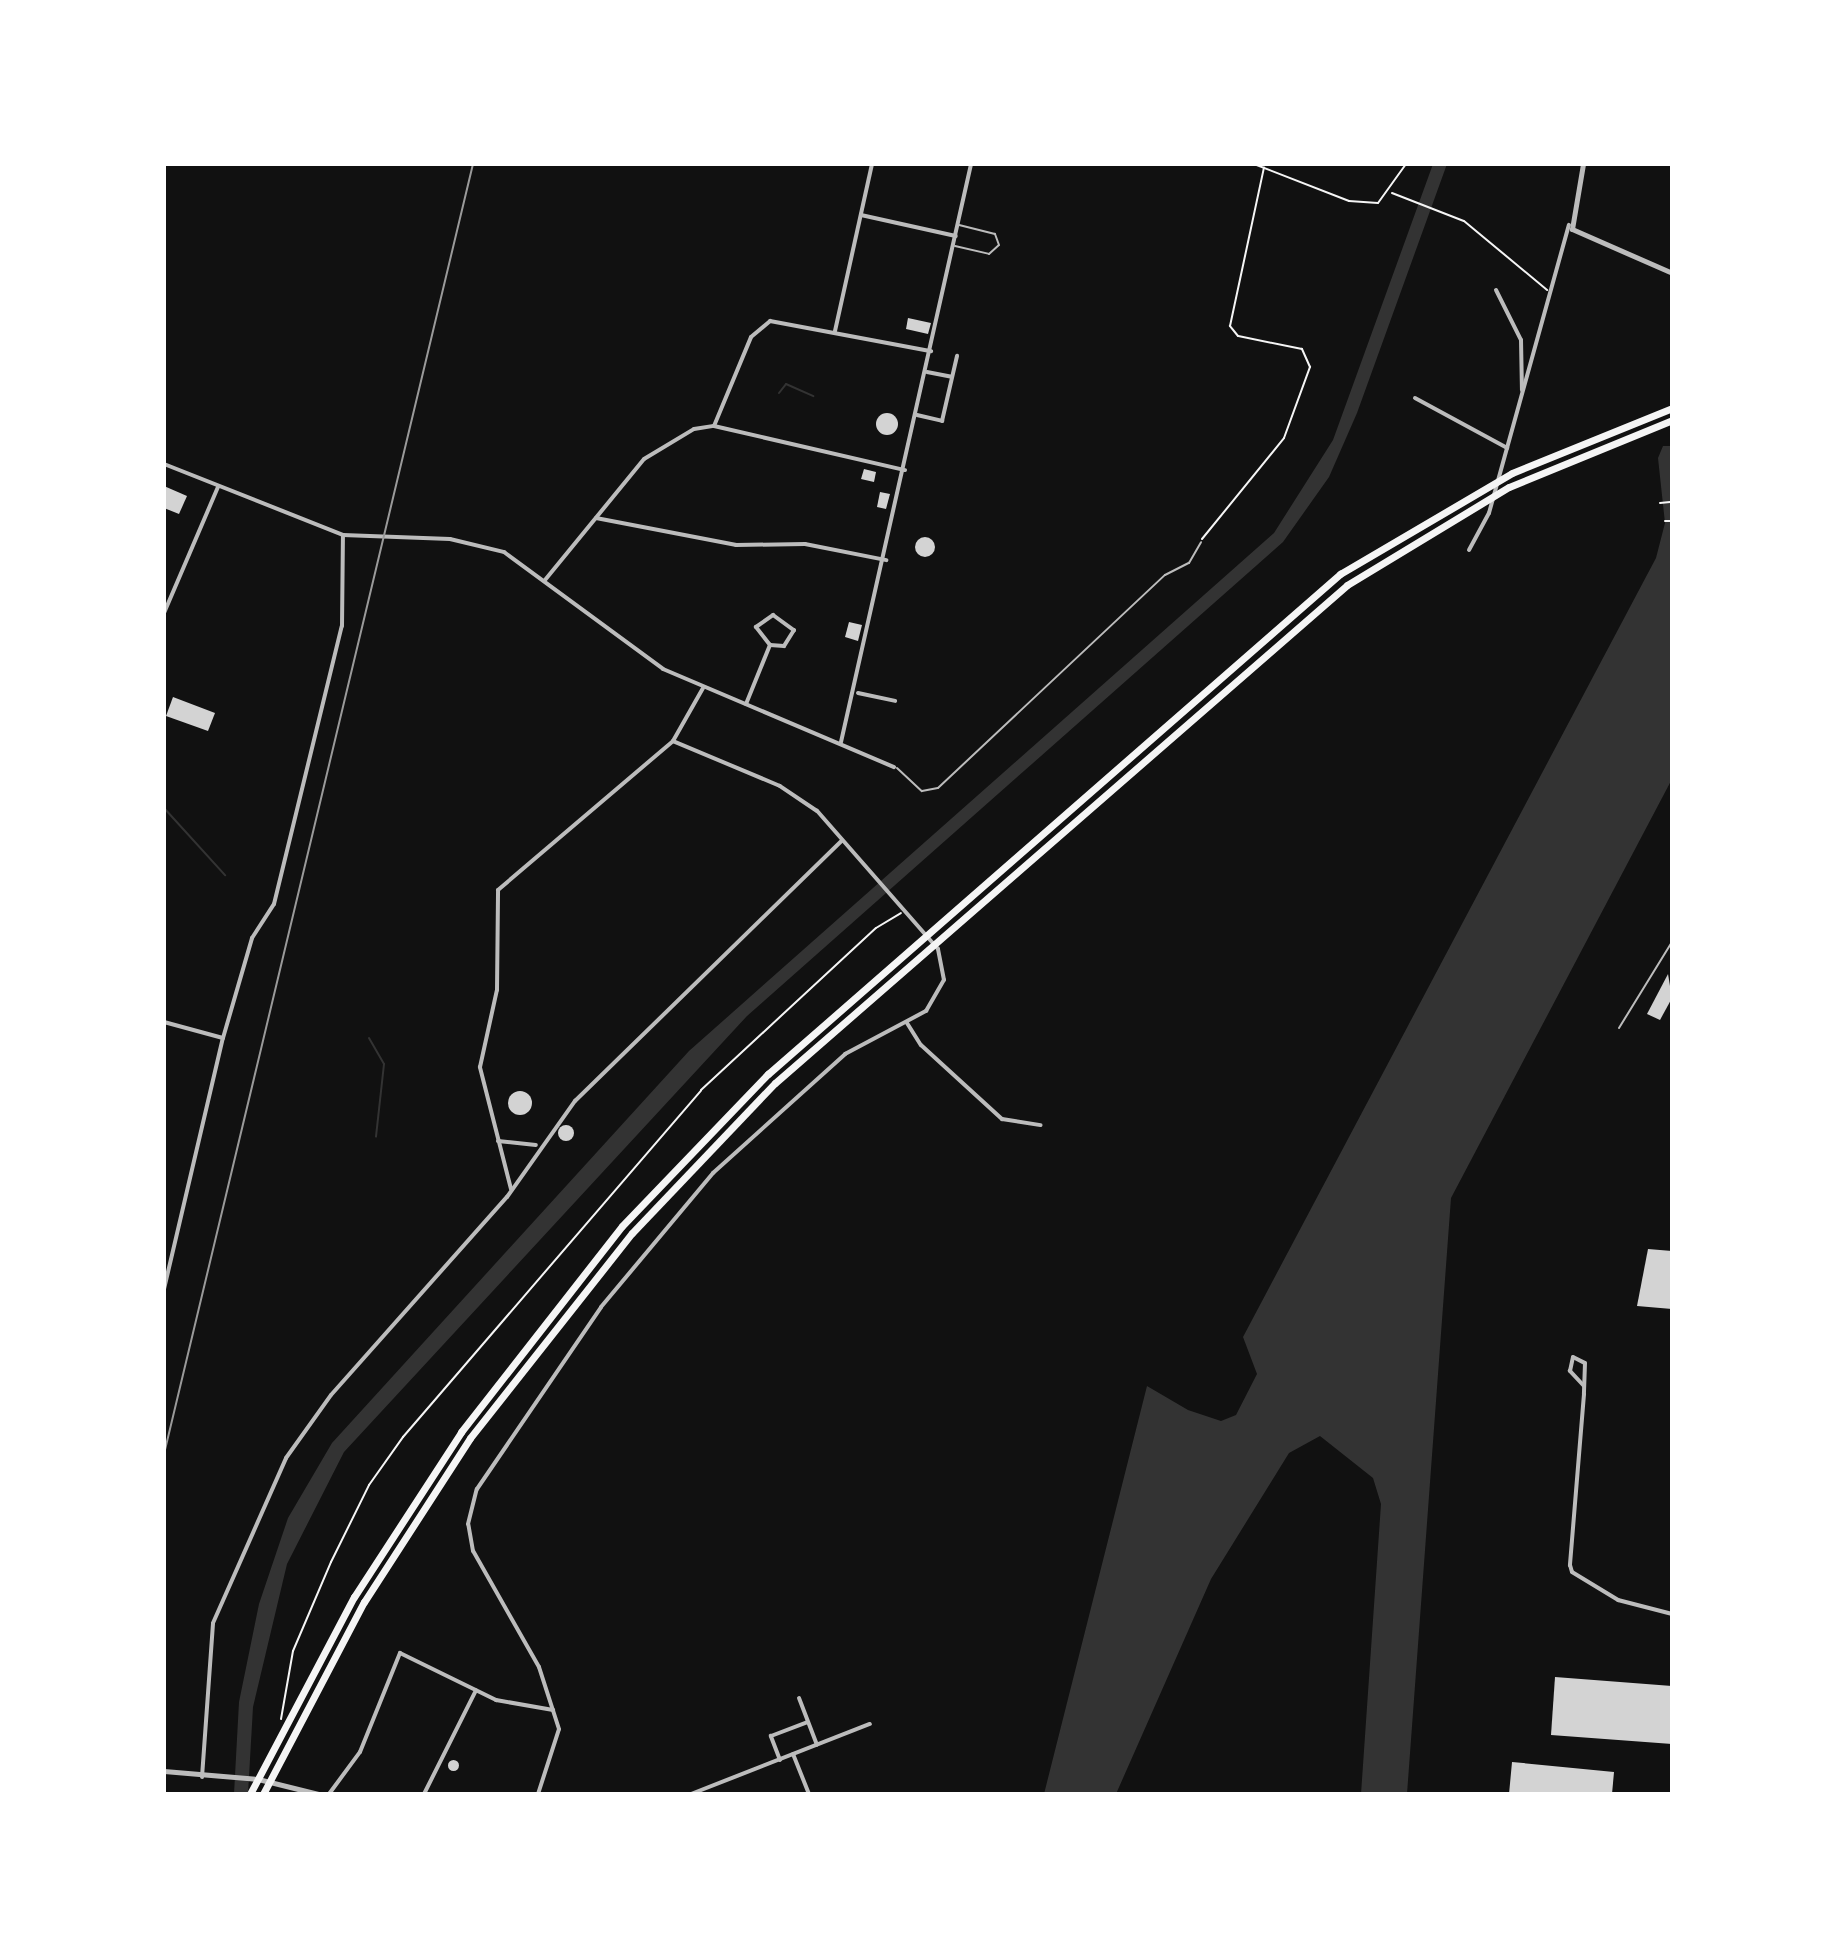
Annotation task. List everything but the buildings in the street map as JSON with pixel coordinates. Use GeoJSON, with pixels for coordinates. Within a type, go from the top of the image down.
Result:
{"type":"FeatureCollection","features":[{"type":"Feature","properties":{"kind":"highway"},"geometry":{"type":"LineString","coordinates":[[250,1794],[296,1702],[421,1489],[501,1376],[622,1226],[718,1123],[1293,612],[1375,550],[1512,473],[1672,408]]}},
{"type":"Feature","properties":{"kind":"highway"},"geometry":{"type":"LineString","coordinates":[[263,1794],[291,1736],[371,1591],[486,1416],[593,1279],[725,1133],[905,965],[1300,621],[1381,560],[1509,487],[1672,420]]}},
{"type":"Feature","properties":{"kind":"street"},"geometry":{"type":"LineString","coordinates":[[835,331],[872,164]]}},
{"type":"Feature","properties":{"kind":"street"},"geometry":{"type":"LineString","coordinates":[[838,743],[857,693],[971,164]]}},
{"type":"Feature","properties":{"kind":"street"},"geometry":{"type":"LineString","coordinates":[[1469,550],[1481,538],[1569,225],[1583,164]]}},
{"type":"Feature","properties":{"kind":"street"},"geometry":{"type":"LineString","coordinates":[[861,215],[956,236]]}},
{"type":"Feature","properties":{"kind":"street"},"geometry":{"type":"LineString","coordinates":[[1569,225],[1672,273]]}},
{"type":"Feature","properties":{"kind":"street"},"geometry":{"type":"LineString","coordinates":[[1496,290],[1521,340],[1522,397]]}},
{"type":"Feature","properties":{"kind":"street"},"geometry":{"type":"LineString","coordinates":[[714,426],[763,324],[835,331],[931,351]]}},
{"type":"Feature","properties":{"kind":"street"},"geometry":{"type":"LineString","coordinates":[[917,415],[942,421],[957,356]]}},
{"type":"Feature","properties":{"kind":"street"},"geometry":{"type":"LineString","coordinates":[[926,372],[952,377]]}},
{"type":"Feature","properties":{"kind":"street"},"geometry":{"type":"LineString","coordinates":[[1415,398],[1507,448]]}},
{"type":"Feature","properties":{"kind":"street"},"geometry":{"type":"LineString","coordinates":[[545,580],[656,449],[714,426],[905,470]]}},
{"type":"Feature","properties":{"kind":"street"},"geometry":{"type":"LineString","coordinates":[[164,464],[343,535],[489,547],[545,580],[663,669],[894,767]]}},
{"type":"Feature","properties":{"kind":"street"},"geometry":{"type":"LineString","coordinates":[[164,613],[218,487]]}},
{"type":"Feature","properties":{"kind":"street"},"geometry":{"type":"LineString","coordinates":[[596,518],[736,545],[805,544],[886,560]]}},
{"type":"Feature","properties":{"kind":"street"},"geometry":{"type":"LineString","coordinates":[[164,1289],[223,1038],[260,921],[274,904],[342,626],[343,535]]}},
{"type":"Feature","properties":{"kind":"street"},"geometry":{"type":"LineString","coordinates":[[773,615],[794,630],[784,646],[770,645],[756,627],[773,615]]}},
{"type":"Feature","properties":{"kind":"street"},"geometry":{"type":"LineString","coordinates":[[746,705],[770,645]]}},
{"type":"Feature","properties":{"kind":"street"},"geometry":{"type":"LineString","coordinates":[[511,1189],[480,1067],[497,990],[498,890],[673,741],[703,688]]}},
{"type":"Feature","properties":{"kind":"street"},"geometry":{"type":"LineString","coordinates":[[857,693],[895,701]]}},
{"type":"Feature","properties":{"kind":"street"},"geometry":{"type":"LineString","coordinates":[[538,1794],[558,1740],[553,1710],[539,1667],[473,1551],[468,1524],[477,1489],[601,1307],[713,1173],[845,1054],[907,1023],[939,996],[944,970],[938,949],[918,924],[842,839],[788,791],[673,741]]}},
{"type":"Feature","properties":{"kind":"street"},"geometry":{"type":"LineString","coordinates":[[202,1777],[213,1623],[267,1493],[331,1395],[507,1197],[538,1144],[641,1031],[842,839]]}},
{"type":"Feature","properties":{"kind":"street"},"geometry":{"type":"LineString","coordinates":[[164,1022],[223,1038]]}},
{"type":"Feature","properties":{"kind":"street"},"geometry":{"type":"LineString","coordinates":[[907,1023],[921,1045],[1002,1119],[1041,1125]]}},
{"type":"Feature","properties":{"kind":"street"},"geometry":{"type":"LineString","coordinates":[[497,1141],[538,1144]]}},
{"type":"Feature","properties":{"kind":"street"},"geometry":{"type":"LineString","coordinates":[[1584,1386],[1568,1366],[1575,1356],[1585,1363],[1584,1386],[1572,1572],[1641,1610],[1672,1614]]}},
{"type":"Feature","properties":{"kind":"street"},"geometry":{"type":"LineString","coordinates":[[329,1794],[360,1752],[400,1653],[476,1690],[553,1710]]}},
{"type":"Feature","properties":{"kind":"street"},"geometry":{"type":"LineString","coordinates":[[424,1794],[476,1690]]}},
{"type":"Feature","properties":{"kind":"street"},"geometry":{"type":"LineString","coordinates":[[799,1698],[817,1745]]}},
{"type":"Feature","properties":{"kind":"street"},"geometry":{"type":"LineString","coordinates":[[780,1760],[771,1736],[807,1722]]}},
{"type":"Feature","properties":{"kind":"street"},"geometry":{"type":"LineString","coordinates":[[691,1794],[870,1724]]}},
{"type":"Feature","properties":{"kind":"street"},"geometry":{"type":"LineString","coordinates":[[793,1754],[809,1794]]}},
{"type":"Feature","properties":{"kind":"street"},"geometry":{"type":"LineString","coordinates":[[164,1771],[202,1777],[258,1779],[318,1794]]}},
{"type":"Feature","properties":{"kind":"lane"},"geometry":{"type":"LineString","coordinates":[[954,246],[989,254],[998,249],[997,237],[958,225]]}},
{"type":"Feature","properties":{"kind":"lane"},"geometry":{"type":"LineString","coordinates":[[894,767],[922,791],[935,790],[1165,575],[1189,563],[1201,542]]}},
{"type":"Feature","properties":{"kind":"lane"},"geometry":{"type":"LineString","coordinates":[[1619,1028],[1672,942]]}},
{"type":"Feature","properties":{"kind":"path"},"geometry":{"type":"LineString","coordinates":[[1254,164],[1353,203],[1382,202],[1392,193],[1406,164]]}},
{"type":"Feature","properties":{"kind":"path"},"geometry":{"type":"LineString","coordinates":[[1201,542],[1284,438],[1310,367],[1302,349],[1230,328],[1264,168]]}},
{"type":"Feature","properties":{"kind":"path"},"geometry":{"type":"LineString","coordinates":[[1392,193],[1409,196],[1443,210],[1505,249],[1548,291]]}},
{"type":"Feature","properties":{"kind":"path"},"geometry":{"type":"LineString","coordinates":[[1660,503],[1670,502]]}},
{"type":"Feature","properties":{"kind":"path"},"geometry":{"type":"LineString","coordinates":[[1665,521],[1672,521]]}},
{"type":"Feature","properties":{"kind":"path"},"geometry":{"type":"LineString","coordinates":[[280,1724],[298,1638],[356,1508],[403,1437],[707,1083],[876,928],[906,911]]}},
{"type":"Feature","properties":{"kind":"shaded area"},"geometry":{"type":"Polygon","coordinates":[[[1433,164],[1447,164],[1357,413],[1329,477],[1283,542],[747,1016],[344,1452],[287,1564],[253,1707],[248,1794],[234,1794],[239,1702],[259,1604],[288,1518],[332,1443],[689,1051],[1274,533],[1333,440],[1433,164]]]}},
{"type":"Feature","properties":{"kind":"shaded area"},"geometry":{"type":"Polygon","coordinates":[[[1663,446],[1672,446],[1672,779],[1451,1198],[1407,1794],[1361,1794],[1381,1504],[1373,1478],[1320,1436],[1289,1453],[1211,1579],[1116,1794],[1044,1794],[1147,1386],[1188,1410],[1221,1421],[1236,1415],[1257,1374],[1243,1337],[1656,558],[1665,523],[1658,458],[1663,446]]]}},
{"type":"Feature","properties":{"kind":"waterway"},"geometry":{"type":"LineString","coordinates":[[779,393],[786,384],[813,396]]}},
{"type":"Feature","properties":{"kind":"waterway"},"geometry":{"type":"LineString","coordinates":[[164,808],[225,875]]}},
{"type":"Feature","properties":{"kind":"waterway"},"geometry":{"type":"LineString","coordinates":[[369,1038],[384,1064],[376,1137]]}},
{"type":"Feature","properties":{"kind":"railway"},"geometry":{"type":"LineString","coordinates":[[164,1454],[473,164]]}}]}
